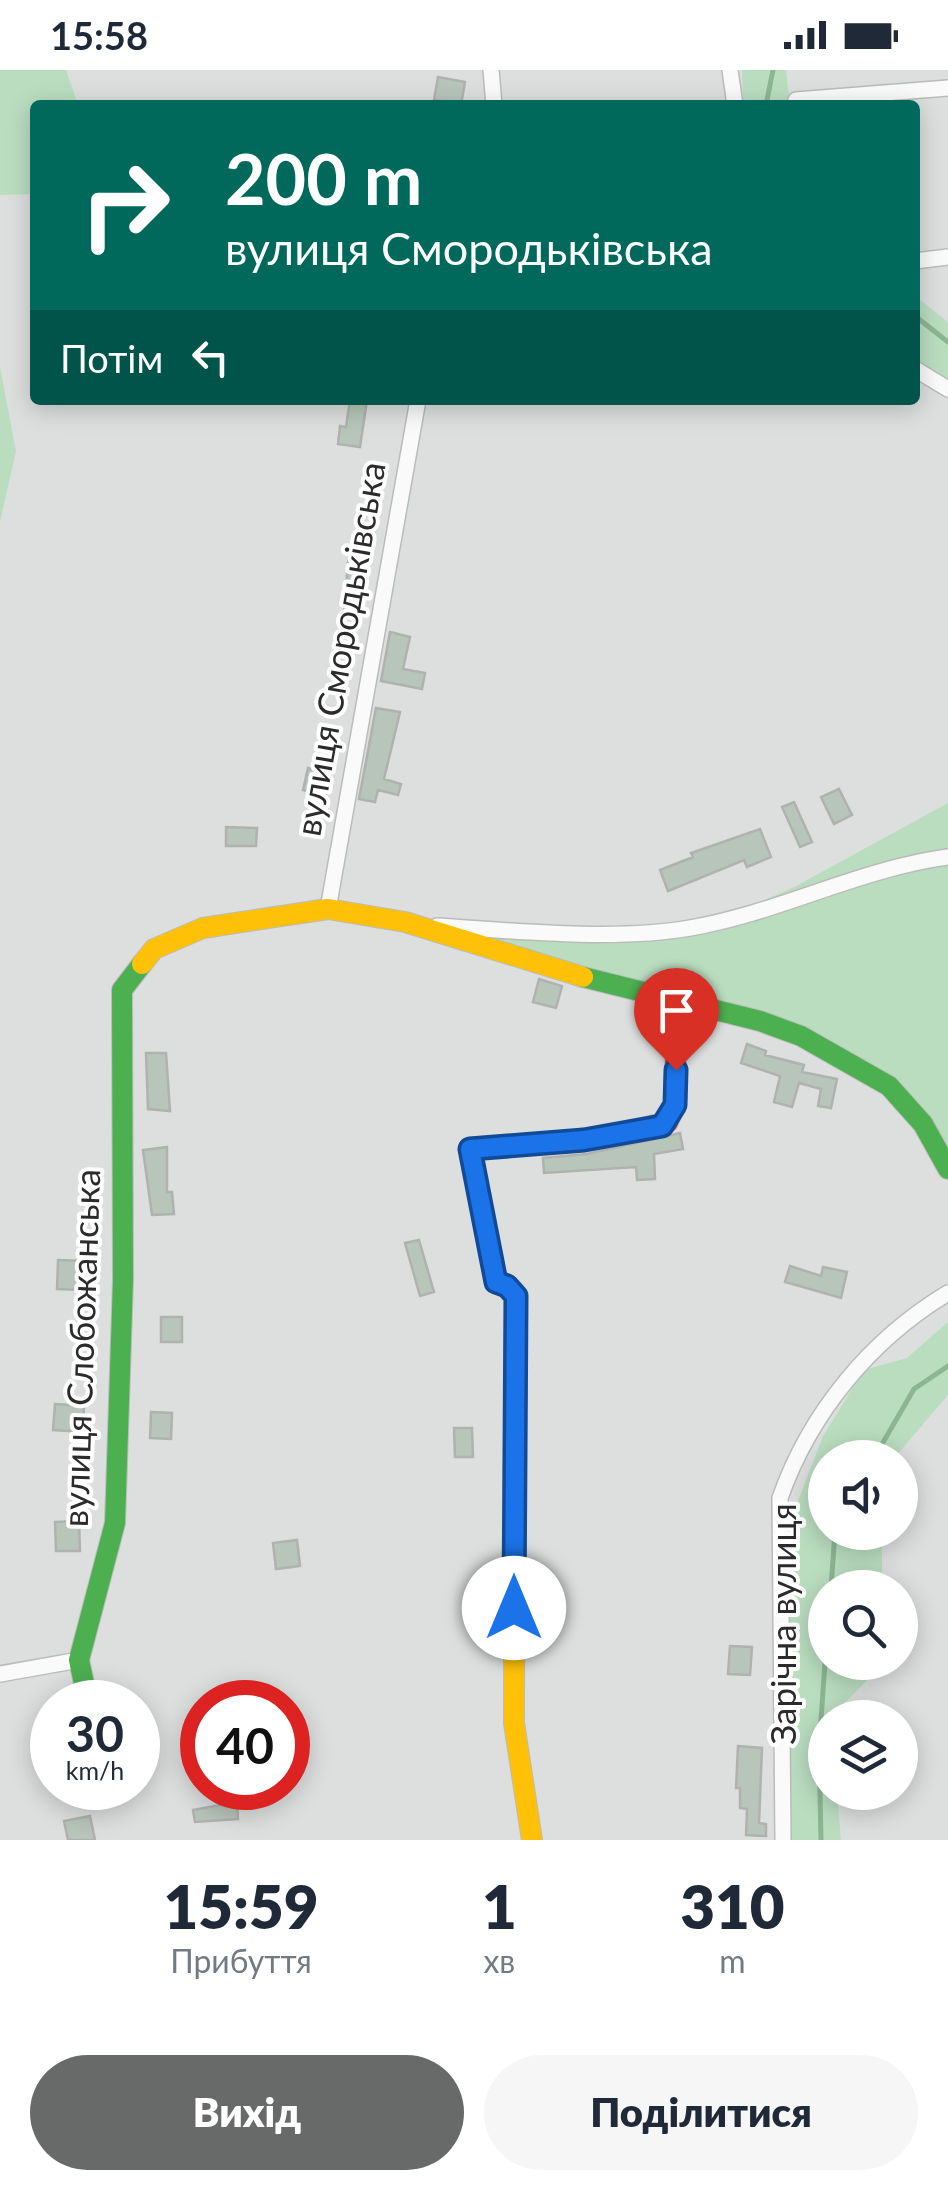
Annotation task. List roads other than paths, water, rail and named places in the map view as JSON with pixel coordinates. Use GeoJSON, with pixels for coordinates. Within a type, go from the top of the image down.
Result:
{"type":"FeatureCollection","features":[{"type":"Feature","properties":{"kind":"street"},"geometry":{"type":"LineString","coordinates":[[491,70],[494,100]]}},
{"type":"Feature","properties":{"kind":"street"},"geometry":{"type":"LineString","coordinates":[[730,70],[734,100]]}},
{"type":"Feature","properties":{"kind":"street"},"geometry":{"type":"LineString","coordinates":[[796,100],[948,88]]}},
{"type":"Feature","properties":{"kind":"street"},"geometry":{"type":"LineString","coordinates":[[920,260],[948,257]]}},
{"type":"Feature","properties":{"kind":"street"},"geometry":{"type":"LineString","coordinates":[[920,372],[948,390]]}},
{"type":"Feature","properties":{"kind":"street","name":"вулиця Смородьківська"},"geometry":{"type":"LineString","coordinates":[[328,909],[417,405]]}},
{"type":"Feature","properties":{"kind":"street"},"geometry":{"type":"LineString","coordinates":[[414,925],[573,932],[689,928],[908,862],[948,858]]}},
{"type":"Feature","properties":{"kind":"street"},"geometry":{"type":"LineString","coordinates":[[328,909],[414,925],[560,971],[760,1021],[851,1061],[888,1086],[924,1124],[948,1169]]}},
{"type":"Feature","properties":{"kind":"street","name":"вулиця Слобожанська"},"geometry":{"type":"LineString","coordinates":[[83,1680],[79,1660],[115,1523],[123,1280],[122,990],[154,949],[202,928],[328,909]]}},
{"type":"Feature","properties":{"kind":"street"},"geometry":{"type":"LineString","coordinates":[[532,1840],[514,1723],[516,1296],[507,1286],[496,1282],[470,1149],[584,1140],[668,1122],[675,1105],[676,1000]]}},
{"type":"Feature","properties":{"kind":"street","name":"Зарічна вулиця"},"geometry":{"type":"LineString","coordinates":[[783,1840],[780,1498],[794,1458],[818,1416],[904,1323],[948,1292]]}},
{"type":"Feature","properties":{"kind":"street"},"geometry":{"type":"LineString","coordinates":[[0,1674],[79,1660]]}},
{"type":"Feature","properties":{"kind":"waterway"},"geometry":{"type":"LineString","coordinates":[[767,100],[773,70]]}},
{"type":"Feature","properties":{"kind":"waterway"},"geometry":{"type":"LineString","coordinates":[[920,320],[948,342]]}},
{"type":"Feature","properties":{"kind":"waterway"},"geometry":{"type":"LineString","coordinates":[[884,1440],[914,1389],[948,1366]]}},
{"type":"Feature","properties":{"kind":"waterway"},"geometry":{"type":"LineString","coordinates":[[832,1570],[834,1550]]}},
{"type":"Feature","properties":{"kind":"waterway"},"geometry":{"type":"LineString","coordinates":[[821,1840],[819,1749],[824,1680]]}}]}
